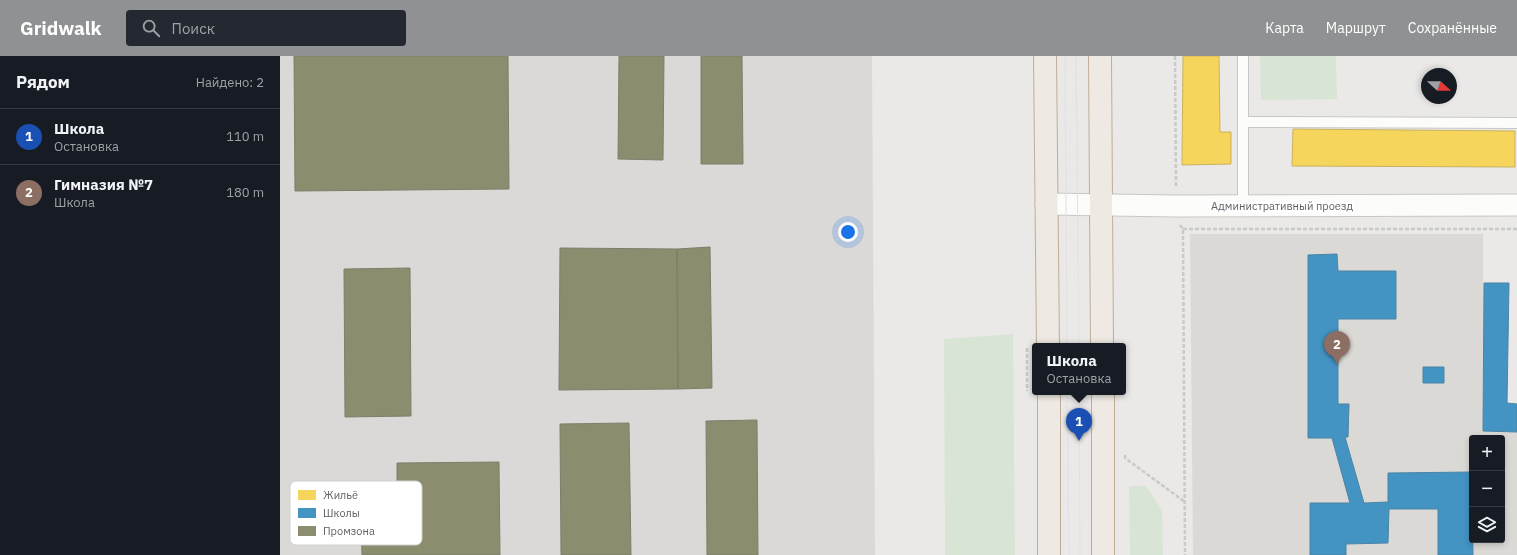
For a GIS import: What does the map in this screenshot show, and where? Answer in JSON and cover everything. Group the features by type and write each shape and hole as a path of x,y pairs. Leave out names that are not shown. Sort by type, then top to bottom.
{"highway":[{"path":"1045,56 1048,343"},
{"path":"1100,56 1102,343"},
{"path":"1048,395 1049,555"},
{"path":"1103,395 1103,555"}],"street":[{"name":"Административный проезд","path":"1046,204 1176,206 1517,205"}],"lane":[{"path":"1243,56 1243,206"},
{"path":"1243,122 1517,123"}],"path":[{"path":"1175,56 1176,219 1183,229 1185,555"},
{"path":"1183,229 1517,229"},
{"path":"1125,451 1125,458 1185,502"}],"shaded area":[{"path":"280,56 872,56 875,555 280,555"},
{"path":"1190,234 1483,234 1483,431 1517,432 1517,555 1193,555"}],"green space":[{"path":"1260,56 1336,56 1337,99 1261,100"},
{"path":"1013,334 1015,555 945,555 944,339"},
{"path":"1129,486 1146,486 1162,510 1163,555 1130,555"}],"building: Жильё":[{"path":"1183,56 1219,56 1220,132 1231,132 1231,164 1182,165"},
{"path":"1293,129 1515,131 1515,167 1292,166"}],"building: Школы":[{"path":"1337,254 1338,271 1396,271 1396,319 1338,319 1338,404 1349,404 1348,437 1345,437 1364,503 1388,502 1388,473 1469,472 1469,543 1473,543 1473,555 1438,555 1438,509 1389,509 1388,543 1346,544 1346,555 1310,555 1310,503 1350,503 1332,438 1308,438 1308,255"},
{"path":"1484,283 1509,283 1507,403 1517,404 1517,432 1483,431"},
{"path":"1423,367 1444,367 1444,383 1423,383"}],"building: Промзона":[{"path":"294,56 508,56 509,189 295,191"},
{"path":"619,56 664,56 663,160 618,159"},
{"path":"701,56 742,56 743,164 701,164"},
{"path":"710,247 712,388 678,389 677,249"},
{"path":"560,248 677,249 678,389 559,390"},
{"path":"410,268 411,416 345,417 344,269"},
{"path":"757,420 758,555 707,555 706,421"},
{"path":"629,423 631,555 561,555 560,424"},
{"path":"499,462 500,555 362,555 362,545 422,545 422,481 397,481 397,463"}],"tram line":[{"path":"1065,56 1067,343"},
{"path":"1076,56 1079,343"},
{"path":"1067,395 1069,555"},
{"path":"1079,395 1080,555"}],"place":[{"name":"Гимназия №7","path":"1337,364"},
{"name":"Школа","path":"1079,441"}]}
